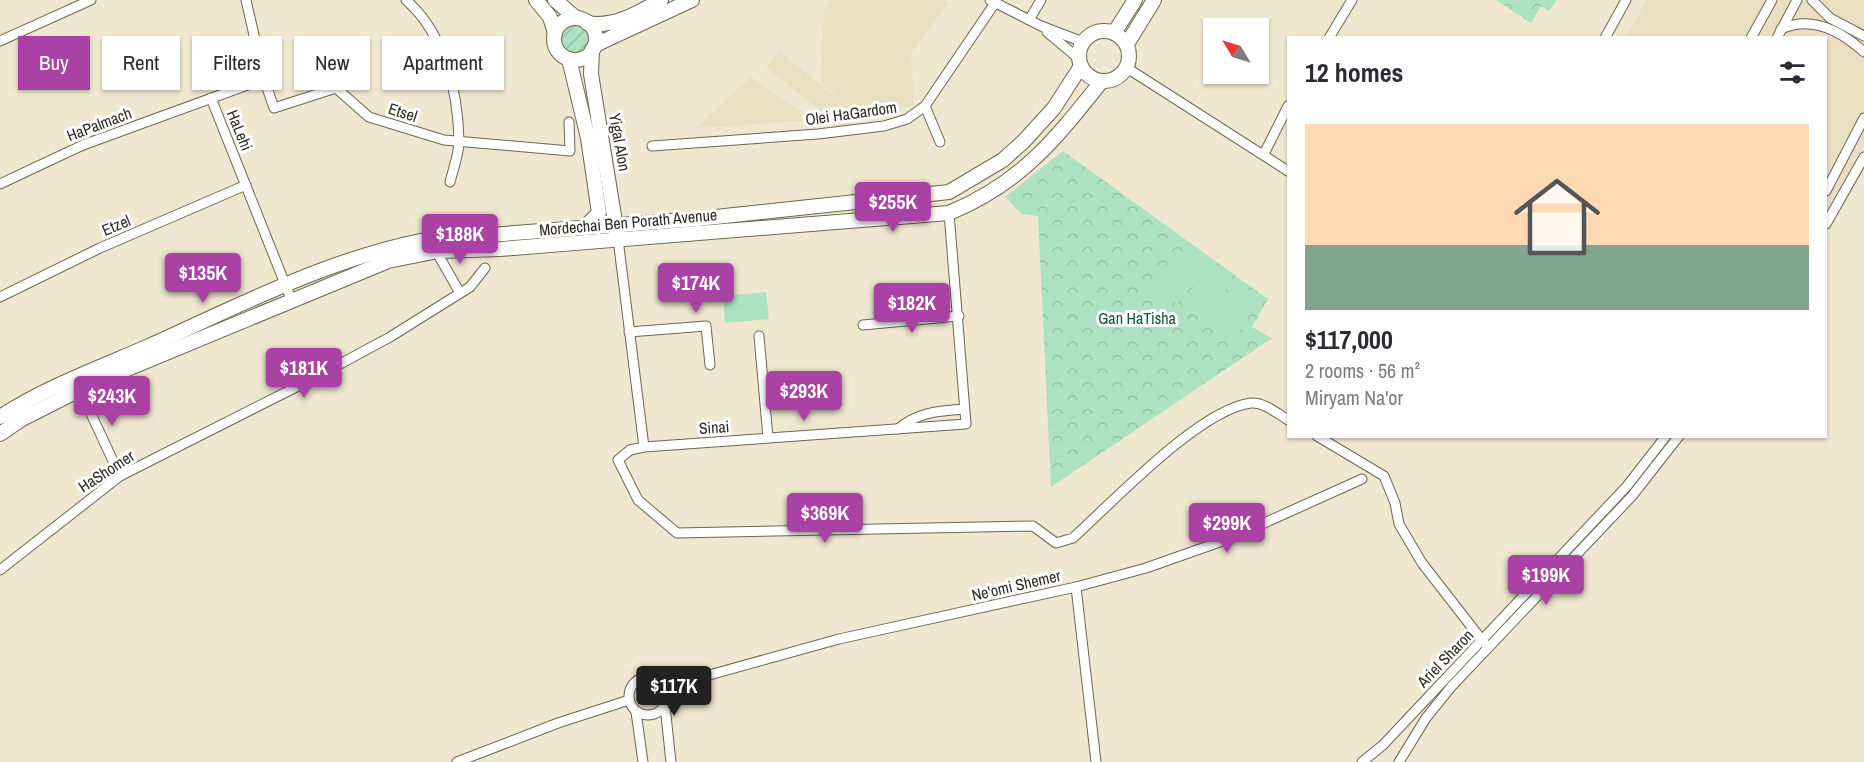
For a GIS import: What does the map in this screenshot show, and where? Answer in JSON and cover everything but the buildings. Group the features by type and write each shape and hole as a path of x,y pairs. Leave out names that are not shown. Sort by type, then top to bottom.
{"street":[{"path":"0,40 91,0"},
{"path":"246,0 254,36"},
{"path":"406,0 436,39 453,82 459,144 450,182"},
{"path":"536,0 550,17 558,52 569,59 582,58 594,48 692,0"},
{"path":"555,0 595,32 594,48"},
{"path":"555,33 564,21 582,20 601,25 621,20 661,0"},
{"path":"1029,20 1041,0"},
{"path":"1114,33 1134,0"},
{"path":"1127,44 1154,0"},
{"path":"1330,36 1352,0"},
{"path":"1606,36 1626,0"},
{"path":"1752,36 1772,0"},
{"path":"1779,33 1797,0"},
{"path":"1812,0 1830,18 1864,36"},
{"path":"992,2 1041,27 1083,42"},
{"name":"Olei HaGardom","path":"652,146 818,134 884,126 908,119 926,106 992,2"},
{"path":"1779,33 1797,23 1816,24 1854,43 1864,52"},
{"path":"1041,27 1080,62 1085,74 1101,82 1111,81 1127,68 1129,52 1127,44 1114,33 1097,32 1083,42 1080,62"},
{"name":"Yigal Alon","path":"594,48 590,66 617,233"},
{"name":"Yigal Alon","path":"569,59 588,138 599,213 584,228"},
{"name":"Mordechai Ben Porath Avenue","path":"0,434 22,419 80,390 388,261 436,251 617,233 950,192 1003,160 1024,141 1054,108 1080,62"},
{"path":"1127,68 1287,170"},
{"name":"Mordechai Ben Porath Avenue","path":"0,417 65,384 286,285 384,248 425,240 584,228 617,233 949,213 985,196 1035,160 1054,142 1101,82"},
{"name":"Etsel","path":"268,90 274,108 336,87 369,117 459,144"},
{"name":"HaLehi","path":"233,90 211,98 291,300"},
{"name":"HaPalmach","path":"0,184 83,145 211,98"},
{"path":"926,106 940,142"},
{"path":"1263,154 1287,108"},
{"path":"1827,189 1864,118"},
{"path":"459,144 570,151 569,122"},
{"path":"570,147 588,138 600,128"},
{"path":"1827,222 1864,157"},
{"name":"Etzel","path":"0,297 100,248 246,185"},
{"path":"898,429 909,420 921,415 964,409 959,316 949,213"},
{"path":"617,233 644,447 630,450 618,460 638,500 677,533 1034,526 1056,543 1073,538 1188,435 1225,411 1253,403 1267,407 1287,419"},
{"path":"436,251 460,293"},
{"name":"HaShomer","path":"0,570 120,476 390,337 470,287 485,268"},
{"path":"863,326 959,316"},
{"path":"629,333 706,326 710,365"},
{"path":"759,336 768,438"},
{"path":"80,390 120,476"},
{"name":"Sinai","path":"644,447 966,424 964,409"},
{"path":"1320,438 1384,476 1395,503 1399,524 1413,549 1485,644"},
{"name":"Ariel Sharon","path":"1399,762 1426,718 1485,644 1627,486 1664,438"},
{"name":"Ariel Sharon","path":"1362,762 1383,745 1632,496 1677,438"},
{"name":"Ne'omi Shemer","path":"666,687 839,639 1076,587 1146,568 1231,538 1362,479"},
{"path":"1076,587 1096,762"},
{"path":"643,762 636,712 629,700 630,691 639,679 654,677 666,687 668,694 665,706 671,762"},
{"path":"457,762 558,723 629,700"},
{"path":"636,712 651,716 665,706"}],"shaded area":[{"path":"832,0 944,0 948,3 911,53 914,106 854,110 821,83 824,11"},
{"path":"1647,0 1864,0 1864,170 1827,225 1827,36 1626,36"},
{"path":"779,51 863,119 840,127 766,67"},
{"path":"751,77 802,113 801,121 696,128"}],"green space":[{"path":"1496,0 1557,0 1549,11 1541,6 1531,23"},
{"path":"575,22 587,27 592,39 587,51 575,56 563,51 558,39 563,27"},
{"name":"Gan HaTisha","path":"1063,151 1268,299 1252,327 1272,338 1051,487 1038,216 1022,214 1005,197"},
{"path":"1177,249 1202,264 1177,304 1153,289"},
{"path":"1206,266 1231,281 1206,322 1181,307"},
{"path":"1235,282 1260,298 1235,339 1209,323"},
{"path":"766,292 769,319 725,323 723,296"}]}
